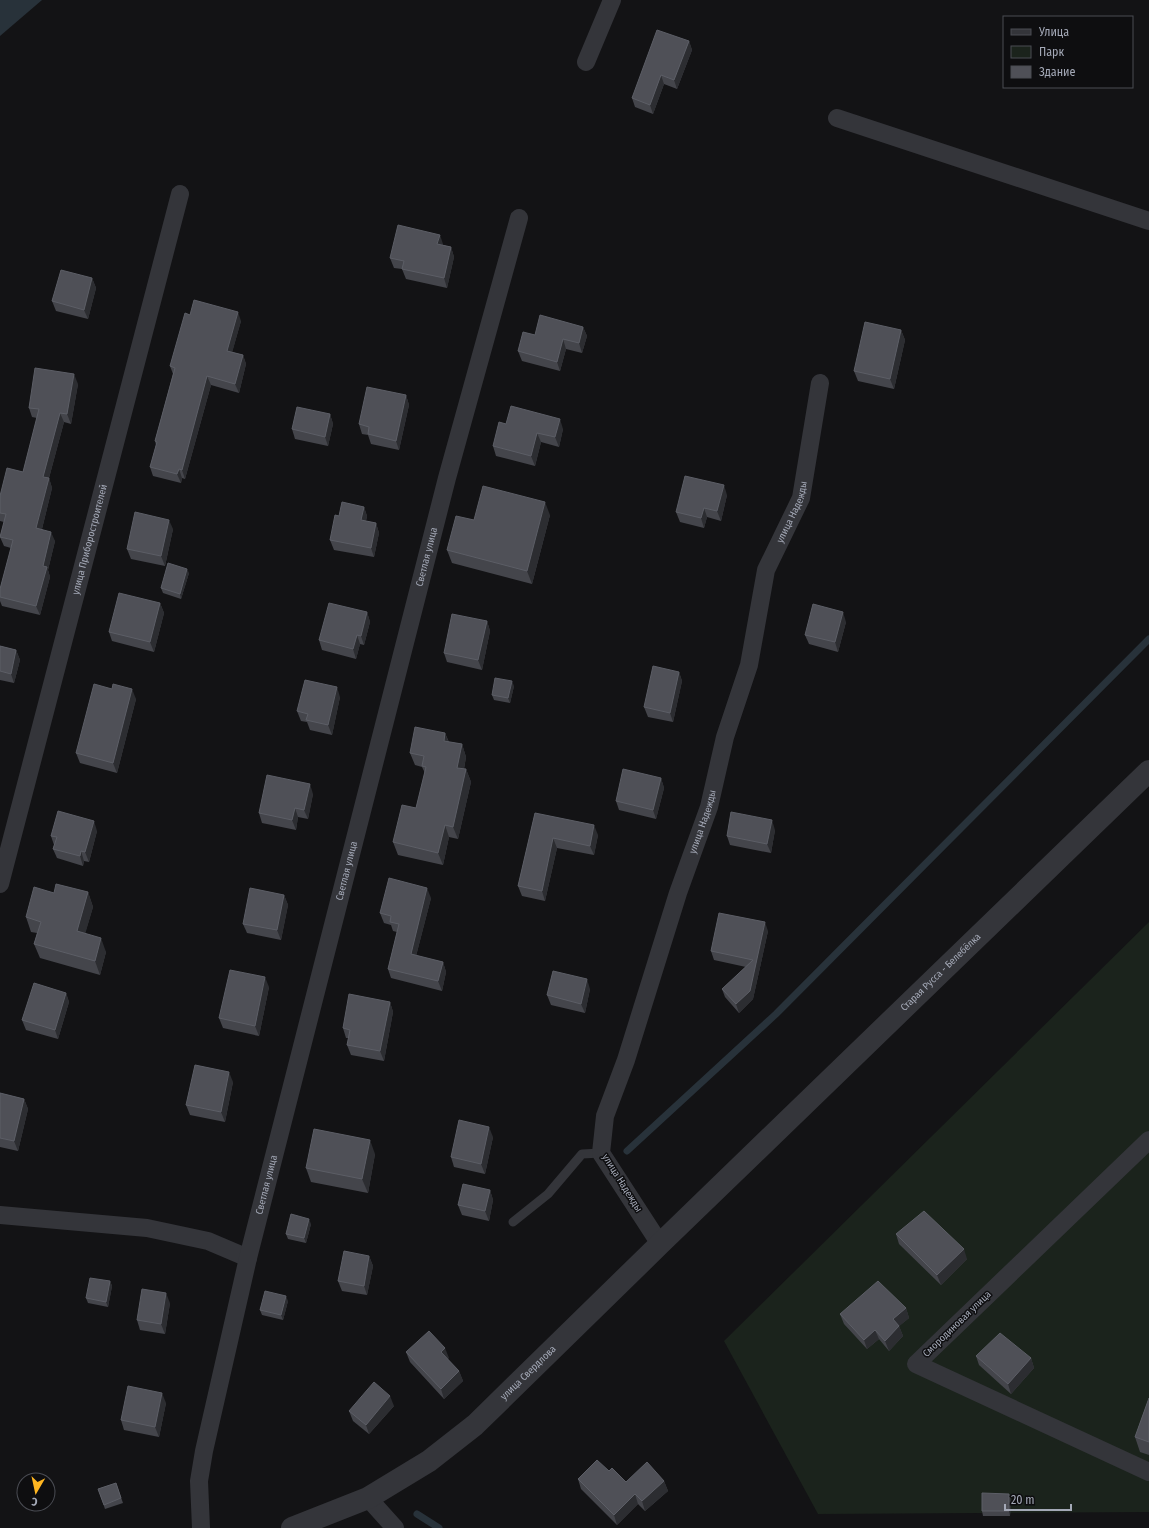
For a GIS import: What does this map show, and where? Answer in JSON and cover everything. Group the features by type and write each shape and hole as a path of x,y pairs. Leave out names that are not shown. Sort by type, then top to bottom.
{"street":[{"path":"586,62 612,0"},
{"path":"837,118 1149,221"},
{"name":"улица Приборостроителей","path":"0,884 180,194"},
{"name":"Светлая улица","path":"201,1528 199,1481 248,1258 447,478 519,218"},
{"name":"улица Надежды","path":"660,1244 601,1153 605,1116 626,1060 678,893 709,807 725,737 749,665 766,570 801,498 820,383"},
{"name":"Старая Русса - Белебёлка","path":"733,1174 1149,771"},
{"name":"Смородиновая улица","path":"1149,1140 916,1364 1149,1472"},
{"name":"улица Свердлова","path":"292,1528 368,1498 429,1461 475,1425 733,1174"},
{"path":"0,1215 148,1228 208,1241 248,1258"},
{"path":"368,1498 395,1528"}],"lane":[{"path":"513,1222 548,1194 582,1154 601,1153"}],"green space":[{"path":"1149,922 1149,1512 818,1514 724,1341"}],"shaded area":[{"path":"0,0 42,0 0,36"}],"building":[{"path":"657,30 689,41 674,80 661,75 650,105 632,98"},
{"path":"398,225 440,235 437,244 451,247 444,278 402,269 404,261 390,258"},
{"path":"61,270 92,278 84,310 52,301"},
{"path":"194,300 238,312 227,351 243,355 235,384 207,376 182,470 179,469 177,474 150,467 157,442 155,441 175,368 170,366 185,313 190,315"},
{"path":"540,315 583,327 579,343 563,339 557,362 518,351 523,332 535,335"},
{"path":"865,322 901,330 890,379 854,371"},
{"path":"35,368 74,374 67,414 60,413 43,477 49,478 36,528 51,532 43,566 47,567 36,606 0,597 0,589 13,540 0,537 6,514 0,513 0,496 7,468 23,472 39,409 29,408"},
{"path":"367,387 406,395 396,441 368,434 369,427 359,424"},
{"path":"511,406 560,419 555,437 537,433 531,456 493,446 499,422 506,424"},
{"path":"297,407 330,414 325,437 292,429"},
{"path":"685,476 724,485 717,511 704,508 701,518 676,512"},
{"path":"483,486 545,502 527,571 447,550 456,516 474,520"},
{"path":"342,502 364,507 361,520 376,523 371,548 330,540 335,515 339,516"},
{"path":"135,512 169,520 161,556 127,549"},
{"path":"168,563 187,569 180,594 161,588"},
{"path":"119,593 160,603 150,642 109,632"},
{"path":"329,603 367,612 361,636 357,635 353,649 319,640"},
{"path":"813,604 843,612 835,642 805,635"},
{"path":"452,614 487,621 478,660 444,653"},
{"path":"0,646 16,650 11,674 0,671"},
{"path":"653,666 679,672 670,713 644,707"},
{"path":"495,678 512,681 508,698 492,695"},
{"path":"305,680 337,687 328,725 306,720 308,714 297,711"},
{"path":"94,684 112,689 113,684 132,689 113,763 76,753"},
{"path":"415,727 445,733 444,741 462,744 457,768 466,769 453,827 445,825 438,853 393,842 402,805 416,808 426,767 422,766 424,756 410,753"},
{"path":"623,769 661,778 653,810 616,801"},
{"path":"267,775 310,784 304,810 295,808 292,820 259,813"},
{"path":"58,811 94,821 85,852 81,851 80,856 53,849 57,837 51,836"},
{"path":"731,812 772,820 767,844 727,836"},
{"path":"535,813 594,825 590,846 553,838 542,891 518,886"},
{"path":"389,878 427,888 411,954 443,962 438,981 388,969 399,924 390,922 391,916 380,913"},
{"path":"56,884 88,892 77,931 101,938 95,961 34,944 41,922 26,917 34,887 54,893"},
{"path":"250,888 284,895 277,930 243,924"},
{"path":"719,913 765,922 750,991 736,1004 722,989 753,960 711,951"},
{"path":"230,970 265,977 255,1026 219,1018"},
{"path":"553,971 587,979 581,1004 547,995"},
{"path":"34,983 66,993 55,1030 22,1020"},
{"path":"349,994 390,1002 380,1051 347,1045 350,1030 343,1028"},
{"path":"195,1065 229,1072 221,1112 186,1105"},
{"path":"0,1093 24,1099 14,1141 0,1138"},
{"path":"459,1120 489,1127 481,1164 451,1157"},
{"path":"314,1129 370,1140 362,1179 306,1168"},
{"path":"463,1184 490,1190 485,1211 458,1205"},
{"path":"924,1211 964,1249 937,1275 896,1234"},
{"path":"291,1214 309,1219 304,1238 286,1234"},
{"path":"344,1251 369,1256 364,1286 338,1281"},
{"path":"90,1278 110,1281 106,1302 86,1298"},
{"path":"878,1281 906,1308 893,1319 899,1326 885,1341 875,1330 864,1340 840,1314"},
{"path":"142,1289 166,1293 161,1324 137,1320"},
{"path":"265,1291 286,1296 281,1315 260,1310"},
{"path":"429,1331 445,1348 441,1352 459,1371 441,1389 406,1352"},
{"path":"1000,1333 1031,1358 1008,1384 976,1356"},
{"path":"374,1382 390,1396 366,1425 349,1411"},
{"path":"128,1386 162,1393 155,1427 121,1420"},
{"path":"1149,1398 1149,1442 1135,1437"},
{"path":"597,1460 609,1471 612,1468 626,1482 647,1462 664,1481 642,1501 635,1494 614,1515 578,1479"},
{"path":"116,1483 121,1498 104,1505 98,1489"},
{"path":"982,1493 1009,1494 1009,1511 982,1511"}],"waterway":[{"path":"627,1151 776,1014 1149,639"},
{"path":"417,1514 439,1528"}]}
